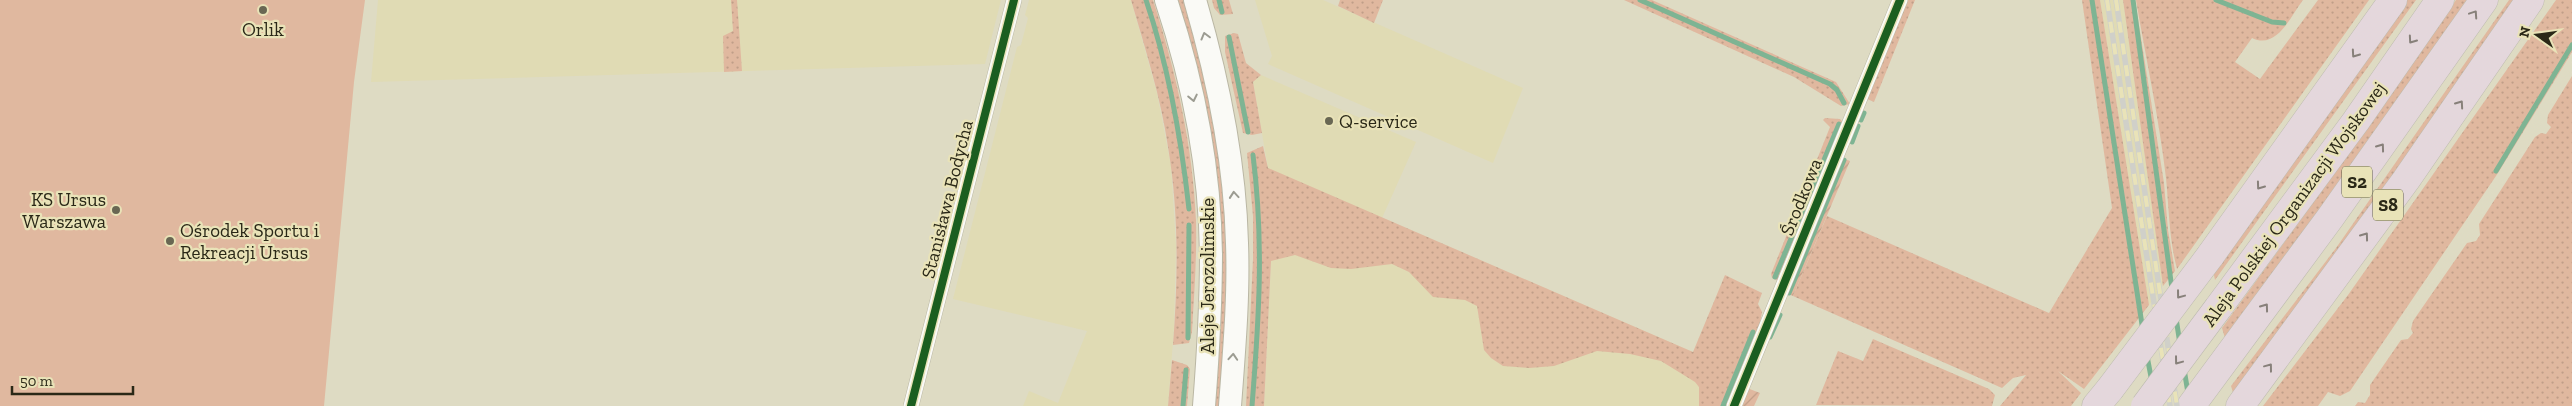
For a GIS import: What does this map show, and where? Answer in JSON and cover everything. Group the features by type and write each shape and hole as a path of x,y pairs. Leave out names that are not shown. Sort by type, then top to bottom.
{"highway":[{"path":"2103,397 2210,256 2393,0"},
{"name":"Aleja Polskiej Organizacji Wojskowej","path":"2145,406 2350,128 2440,0"},
{"name":"Aleja Polskiej Organizacji Wojskowej","path":"2191,406 2226,361 2423,89 2484,0"},
{"name":"S8","path":"2240,406 2406,180 2530,0"}],"main road":[{"name":"Aleje Jerozolimskie","path":"1166,0 1195,108 1207,191 1211,269 1204,406"},
{"name":"Aleje Jerozolimskie","path":"1194,0 1221,102 1236,209 1237,293 1230,406"}],"street":[{"name":"Stanisława Bodycha","path":"912,406 1014,0"},
{"name":"Środkowa","path":"1734,406 1900,0"}],"shaded area":[{"name":"Ośrodek Sportu i Rekreacji Ursus","path":"0,0 365,0 354,82 324,406 0,406"},
{"path":"378,0 1001,0 985,64 371,82"},
{"path":"731,0 737,0 742,71 724,72 723,36 733,31"},
{"path":"1029,0 1131,0 1157,93 1171,166 1176,246 1174,328 1168,406 1023,406 1029,391 1058,403 1087,331 953,299 1017,47 1021,45 1028,18 1025,15"},
{"path":"1131,0 1153,0 1176,82 1187,137 1196,221 1192,332 1189,343 1173,345 1176,296 1176,221 1172,172 1157,92"},
{"path":"1176,0 1185,0 1206,76 1224,192 1228,289 1221,406 1213,406 1218,320"},
{"path":"1212,0 1229,0 1233,14 1220,15 1214,8"},
{"path":"1255,0 1323,0 1523,88 1493,163 1268,64 1272,56"},
{"path":"1340,0 1383,0 1374,23 1338,6"},
{"path":"1624,0 1652,0 1836,82 1850,104 1841,106 1794,77"},
{"path":"1904,0 1915,0 1874,102 1865,98"},
{"path":"2082,0 2100,0 2149,305 2084,389 2058,371 2081,393 2071,406 2000,406 2026,375 2013,378 2002,388 1793,296 1827,216 2049,313 2112,208"},
{"path":"2100,0 2123,0 2163,286 2149,305"},
{"path":"2123,0 2135,0 2164,183 2168,230 2175,271 2163,286"},
{"path":"2136,0 2303,0 2288,23 2276,36 2269,40 2261,41 2252,38 2235,62 2260,79 2318,0 2369,0 2177,269 2171,235 2160,133"},
{"path":"2405,0 2416,0 2215,280 2213,270"},
{"path":"2456,0 2468,0 2331,195 2225,338 2222,328 2371,123"},
{"path":"2509,0 2519,0 2234,396 2231,386 2336,248"},
{"path":"2556,0 2572,0 2572,52 2498,173 2350,391 2340,396 2328,392 2318,406 2263,406 2348,295"},
{"path":"1234,33 1238,34 1246,63 1261,75 1253,82 1262,133 1252,135 1243,133 1225,52 1225,36"},
{"path":"1261,75 1416,142 1382,218 1732,369 1716,406 1264,406 1271,261 1268,168 1253,82"},
{"path":"2572,76 2572,406 2355,406 2358,402 2365,403 2370,395 2370,385 2401,340 2408,339 2413,333 2411,329 2413,321 2467,243 2476,241 2480,235 2479,224 2535,137 2541,133 2546,134 2551,127 2547,123 2548,115"},
{"path":"1825,118 1840,119 1843,122 1779,281 1772,278 1771,274 1830,127 1823,120"},
{"path":"1263,146 1268,168 1693,352 1725,275 1762,293 1758,304 1762,312 1759,329 1727,406 1699,406 1699,387 1695,382 1661,361 1630,354 1597,351 1554,366 1529,368 1503,366 1491,358 1484,350 1477,306 1465,300 1433,297 1409,272 1392,264 1351,269 1331,268 1295,255 1271,261 1264,406 1246,406 1253,259 1253,216 1247,153"},
{"path":"1840,157 1850,161 1793,296 1785,292"},
{"path":"1873,339 1989,389 1995,395 1992,406 1816,405 1838,351 1863,361"},
{"path":"1172,360 1187,365 1190,369 1187,406 1168,406"},
{"path":"1747,388 1760,393 1754,406 1740,406"}],"waterway":[{"path":"1146,0 1168,77 1189,209"},
{"path":"1219,0 1222,12"},
{"path":"1640,0 1830,84 1837,90 1844,103"},
{"path":"2092,0 2143,331"},
{"path":"2133,0 2172,289"},
{"path":"2216,0 2272,22 2284,23"},
{"path":"1229,37 1248,132"},
{"path":"2496,171 2572,45"},
{"path":"1861,120 1864,113"},
{"path":"1775,277 1839,124"},
{"path":"1852,142 1858,126"},
{"path":"1252,406 1259,280 1258,219 1253,155"},
{"path":"1789,293 1844,160"},
{"path":"1188,338 1189,225"},
{"path":"1770,337 1780,315"},
{"path":"2176,318 2180,344"},
{"path":"1723,406 1753,332"},
{"path":"2147,356 2152,382"},
{"path":"2184,369 2188,393"},
{"path":"1183,406 1186,370"}],"railway":[{"path":"2107,0 2170,406"},
{"path":"2116,0 2177,406"}],"cycle path":[{"path":"911,406 1014,0"},
{"path":"1734,406 1900,0"}],"place":[{"name":"Orlik","path":"263,10"},
{"name":"Q-service","path":"1329,121"},
{"name":"KS Ursus Warszawa","path":"116,210"},
{"name":"Ośrodek Sportu i Rekreacji Ursus","path":"170,241"}]}
